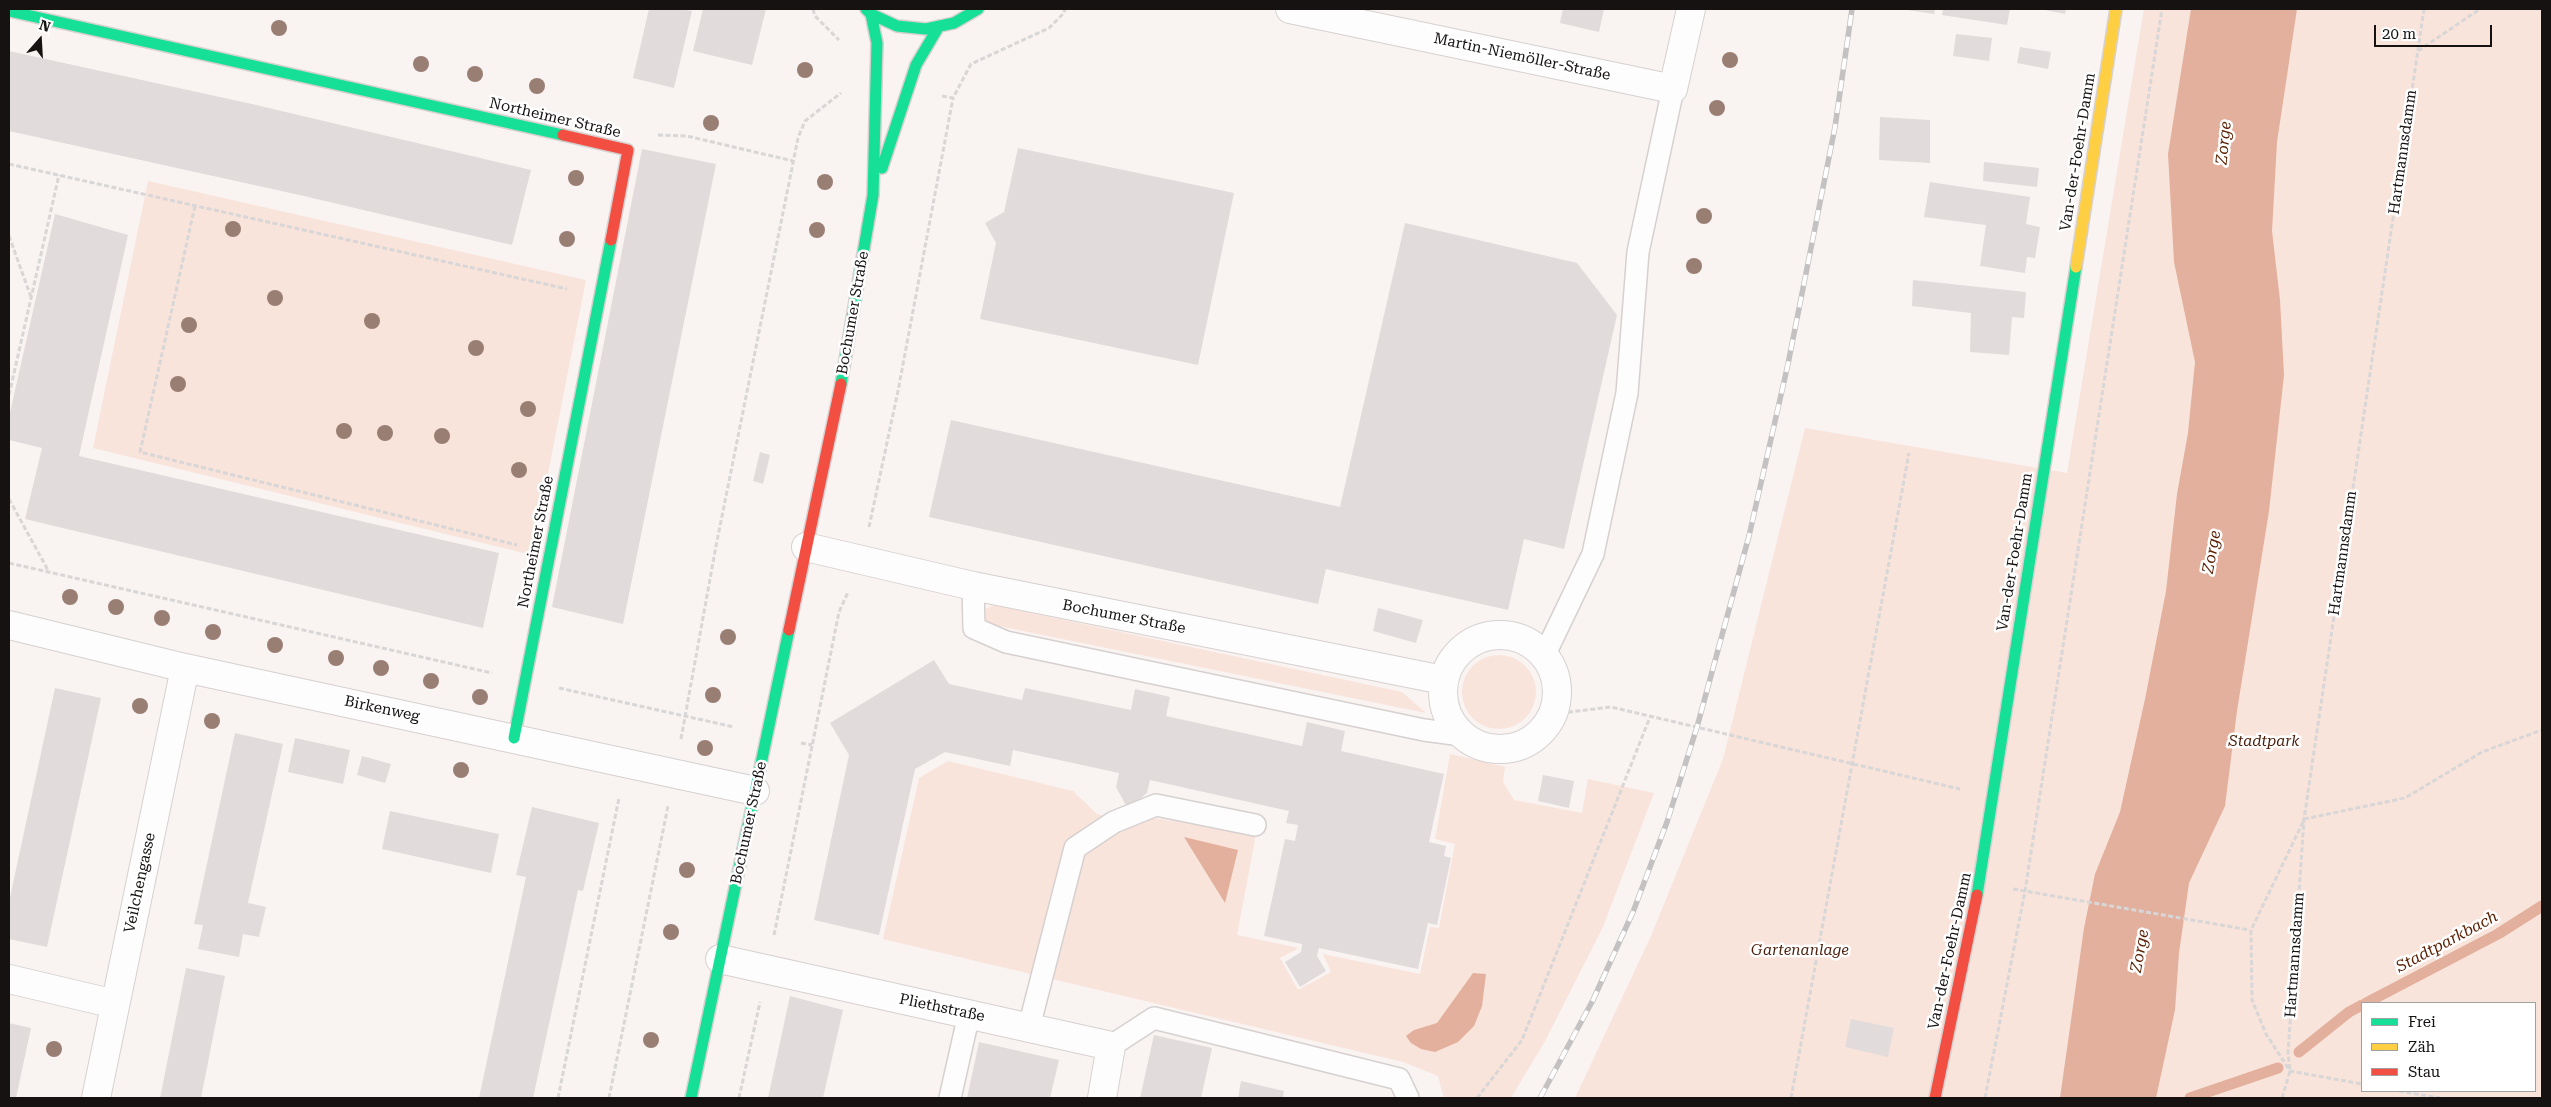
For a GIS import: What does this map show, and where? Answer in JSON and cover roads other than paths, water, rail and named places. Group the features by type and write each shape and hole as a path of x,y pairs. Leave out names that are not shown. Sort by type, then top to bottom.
{"street":[{"path":"868,11 897,26 926,30 954,23 978,9"},
{"name":"Martin-Niemöller-Straße","path":"1290,9 1673,89"},
{"path":"1673,89 1691,9"},
{"name":"Van-der-Foehr-Damm","path":"1935,1098 1980,882 2116,9"},
{"name":"Northeimer Straße","path":"9,11 628,150 514,738"},
{"name":"Bochumer Straße","path":"691,1098 842,379 873,195 877,42 868,11"},
{"name":"Bochumer Straße","path":"873,195 916,65 939,26"},
{"name":"Bochumer Straße","path":"806,547 973,586 1443,680"},
{"name":"Birkenweg","path":"9,625 184,668 755,791"},
{"path":"1506,635 1530,642 1544,656 1554,674 1558,694 1553,714 1544,729 1529,742 1505,750 1485,748 1462,735 1449,719 1444,706 1443,680 1451,662 1464,647 1486,636 1506,635"},
{"name":"Veilchengasse","path":"96,1098 184,668"},
{"name":"Pliethstraße","path":"720,959 1111,1046"},
{"path":"9,979 115,1004"},
{"path":"1102,1098 1111,1046"}],"lane":[{"path":"1544,656 1593,554 1628,393 1638,252 1673,89"},
{"path":"973,586 974,628 1006,642 1424,730 1462,735"},
{"path":"1029,1027 1075,848 1114,822 1156,806 1255,825"},
{"path":"950,1098 969,1014"},
{"path":"1111,1046 1154,1018 1399,1079 1408,1098"}],"water":[{"name":"Zorge","path":"2191,9 2297,9 2277,142 2272,231 2280,300 2284,375 2269,511 2237,711 2225,806 2189,883 2179,953 2175,1010 2156,1098 2060,1098 2084,928 2095,874 2120,812 2145,699 2166,591 2177,494 2188,433 2195,362 2174,262 2168,154"},
{"path":"1184,837 1238,850 1225,903"},
{"path":"1473,973 1486,974 1482,1006 1474,1026 1458,1042 1435,1052 1421,1049 1411,1043 1406,1036 1414,1030 1437,1023"}],"waterway":[{"name":"Stadtparkbach","path":"2368,1002 2498,934 2542,906"},
{"name":"Stadtparkbach","path":"2299,1052 2349,1012 2361,1006"},
{"name":"Stadtparkbach","path":"2190,1098 2278,1068"}],"railway":[{"path":"1540,1098 1593,1000 1633,912 1667,822 1697,727 1749,536 1788,364 1835,127 1852,9"}],"park label":[{"name":"Stadtpark","path":"2264,742"},
{"name":"Gartenanlage","path":"1800,951"}]}
